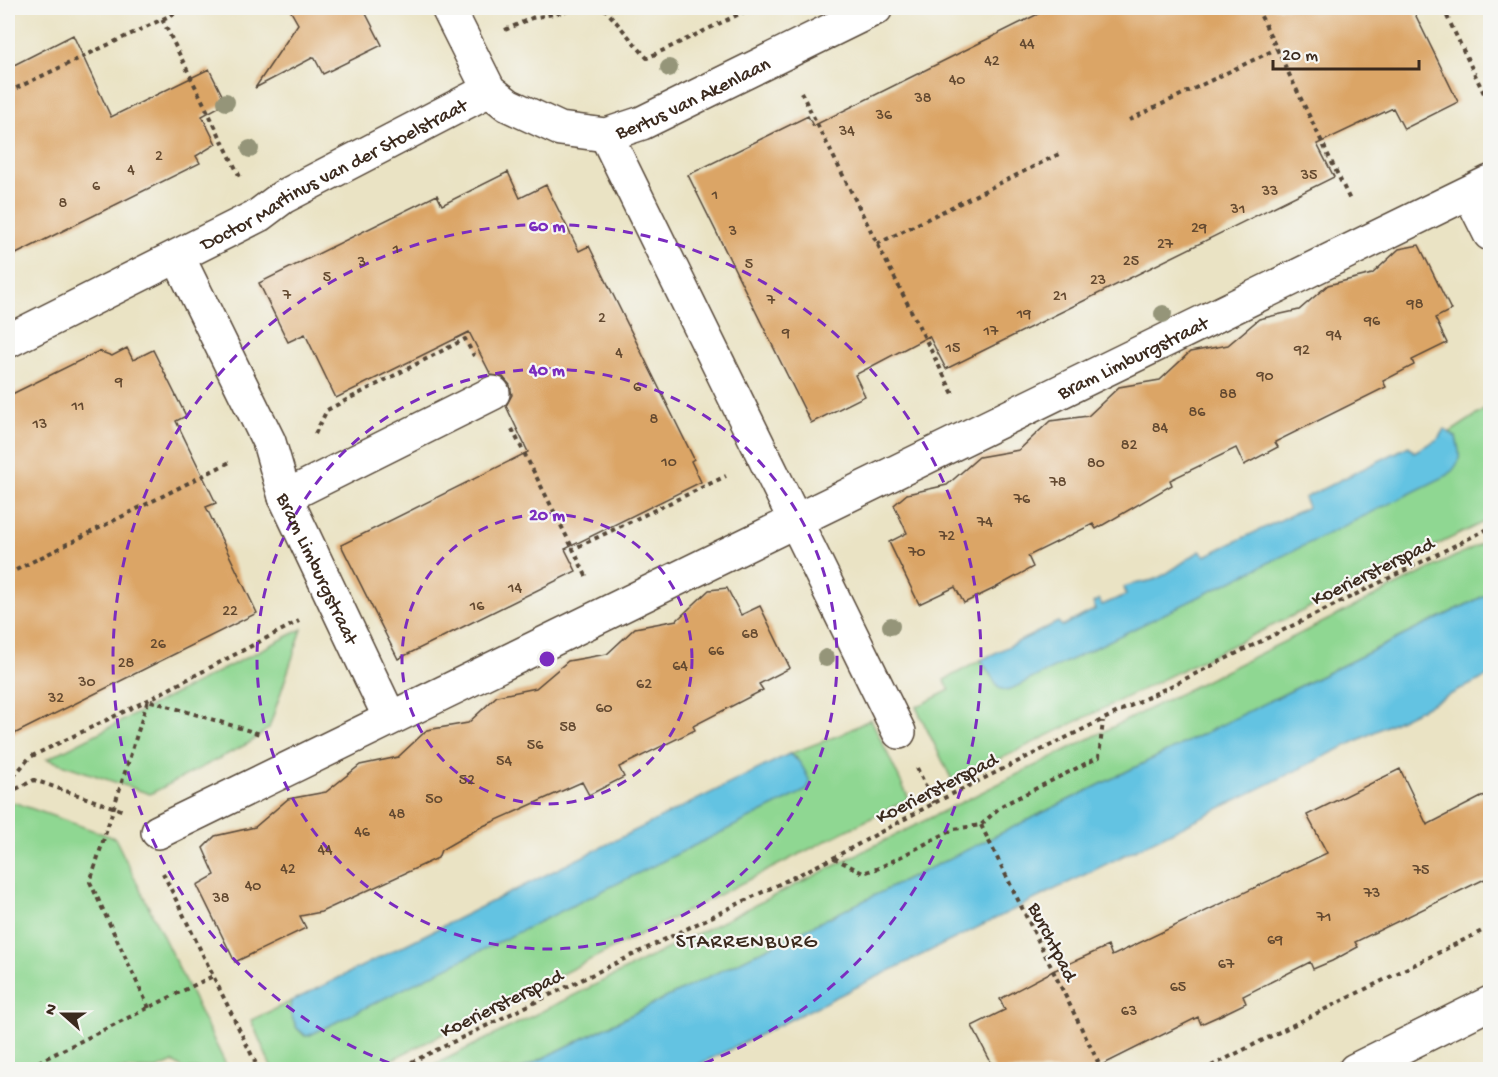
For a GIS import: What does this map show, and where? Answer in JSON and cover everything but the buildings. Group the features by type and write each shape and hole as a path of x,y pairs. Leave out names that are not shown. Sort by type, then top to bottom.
{"street":[{"name":"Bertus van Akenlaan","path":"448,8 489,90 508,105 560,129 606,135 642,123 782,54 832,17 876,8"},
{"name":"Doctor Martinus van der Stoelstraat","path":"8,341 259,215 282,197 489,90"},
{"path":"606,135 899,732"},
{"name":"Bram Limburgstraat","path":"158,832 1480,188 1491,234"},
{"name":"Doctor Martinus van der Stoelstraat","path":"178,256 268,442 285,497"},
{"name":"Bram Limburgstraat","path":"390,718 285,497 494,393"},
{"path":"1355,1070 1491,1003"}],"path":[{"path":"8,92 186,8"},
{"path":"527,8 532,18 584,8"},
{"path":"604,8 647,58 752,8"},
{"path":"1257,8 1370,241"},
{"path":"1443,8 1491,106"},
{"path":"162,19 259,215"},
{"path":"1129,120 1276,49"},
{"path":"782,54 973,435"},
{"path":"877,244 1061,153"},
{"path":"494,393 605,614"},
{"path":"8,574 268,442"},
{"path":"573,549 765,457"},
{"name":"Koeriersterspad","path":"395,1070 833,858 934,802 1103,721 1491,528"},
{"path":"8,783 30,758 285,628"},
{"path":"833,858 862,873 879,868 954,829 981,825 1001,806 1098,758 1103,721"},
{"path":"8,793 34,780 114,805 128,813"},
{"name":"Burchtpad","path":"981,825 1102,1070"},
{"path":"162,869 259,1070"},
{"path":"1203,1070 1491,927"},
{"path":"22,1070 213,976"}],"green space":[{"path":"1490,406 1490,519 953,782 916,707 950,690 944,680 981,660 999,688 1456,437 1449,433"},
{"path":"1490,539 1490,593 521,1069 424,1070"},
{"path":"302,629 269,728 249,743 150,794 47,759"},
{"path":"871,719 909,799 373,1069 272,1069 251,1020 292,1001 289,1010 297,1028 305,1036 797,758 789,754 842,734"},
{"path":"13,802 115,838 228,1069 184,1069 173,1062 157,1069 8,1069 8,805"}],"water":[{"path":"1444,429 1456,437 1459,454 1456,466 1448,475 1007,691 999,688 981,660 1058,622 1062,626 1096,609 1093,603 1099,599 1102,605 1126,595 1124,587 1156,579 1200,551 1205,556 1308,507 1304,498 1409,446 1414,452 1438,439"},
{"path":"1490,593 1490,675 690,1069 521,1069"},
{"path":"789,754 800,763 810,782 807,790 310,1035 306,1036 297,1028 289,1010 292,1001"}],"district":[{"name":"STARRENBURG","path":"747,940"}]}
